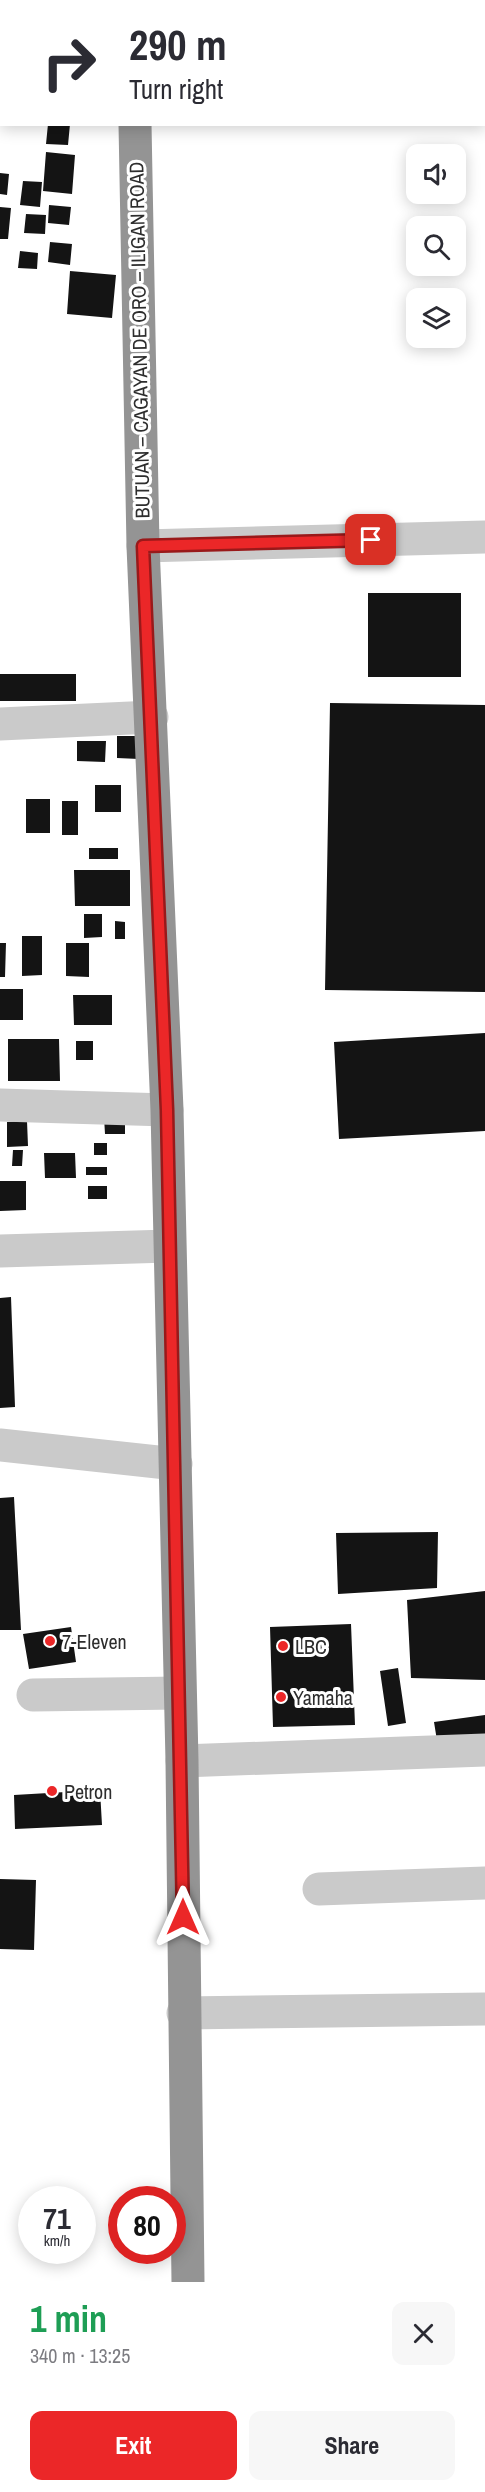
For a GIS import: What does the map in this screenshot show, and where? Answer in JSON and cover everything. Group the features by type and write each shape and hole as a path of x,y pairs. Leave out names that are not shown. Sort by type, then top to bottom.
{"highway":[{"name":"BUTUAN – CAGAYAN DE ORO – ILIGAN ROAD","path":"135,126 143,546 167,1110 176,1464 188,2282"}],"street":[{"path":"143,546 485,537"},
{"path":"0,724 152,717"},
{"path":"0,1104 167,1110"},
{"path":"0,1251 169,1246"},
{"path":"0,1444 176,1464"},
{"path":"33,1695 179,1693"},
{"path":"182,1761 485,1750"},
{"path":"319,1889 485,1883"},
{"path":"183,2013 485,2009"}],"building":[{"path":"48,126 70,126 68,145 46,144"},
{"path":"46,152 75,155 72,194 43,191"},
{"path":"0,173 9,174 7,195 0,194"},
{"path":"23,181 42,182 40,207 20,205"},
{"path":"49,205 71,207 69,225 48,223"},
{"path":"0,207 11,208 8,239 0,239"},
{"path":"26,214 46,215 45,234 24,233"},
{"path":"50,242 72,244 70,265 48,262"},
{"path":"20,251 38,253 37,269 18,268"},
{"path":"70,271 116,275 112,318 67,314"},
{"path":"368,593 461,593 461,677 368,677"},
{"path":"0,674 76,674 76,701 0,701"},
{"path":"330,703 485,705 485,992 325,990"},
{"path":"117,736 139,736 139,759 117,758"},
{"path":"77,741 106,741 105,762 77,761"},
{"path":"95,785 121,785 121,812 95,812"},
{"path":"26,799 50,799 50,833 26,833"},
{"path":"62,801 78,801 78,835 62,835"},
{"path":"89,848 118,848 118,859 89,859"},
{"path":"74,870 130,870 130,906 75,906"},
{"path":"84,914 102,914 102,937 84,938"},
{"path":"115,921 125,922 125,939 115,939"},
{"path":"22,936 42,936 42,975 22,976"},
{"path":"0,943 6,943 5,977 0,977"},
{"path":"66,943 89,943 89,977 66,976"},
{"path":"0,989 23,989 23,1020 0,1020"},
{"path":"73,995 112,995 112,1025 74,1025"},
{"path":"485,1033 485,1131 339,1139 334,1042"},
{"path":"8,1039 59,1039 60,1081 8,1081"},
{"path":"76,1041 93,1041 93,1060 76,1060"},
{"path":"104,1117 125,1117 125,1134 105,1134"},
{"path":"27,1121 28,1146 7,1147 7,1122"},
{"path":"94,1143 107,1143 107,1155 94,1155"},
{"path":"13,1150 23,1150 22,1166 12,1166"},
{"path":"44,1153 75,1153 76,1178 45,1178"},
{"path":"86,1167 107,1167 107,1175 86,1175"},
{"path":"0,1181 26,1181 26,1210 0,1211"},
{"path":"88,1186 107,1186 107,1199 88,1199"},
{"path":"11,1297 15,1407 0,1408 0,1298"},
{"path":"14,1497 21,1630 0,1630 0,1498"},
{"path":"438,1532 437,1588 338,1594 336,1533"},
{"path":"485,1591 485,1680 411,1678 407,1600"},
{"path":"351,1624 355,1725 273,1727 270,1627"},
{"path":"71,1627 76,1662 29,1669 23,1634"},
{"path":"398,1668 406,1723 388,1726 380,1671"},
{"path":"485,1715 485,1746 439,1753 434,1722"},
{"path":"100,1790 102,1825 15,1829 14,1795"},
{"path":"0,1879 36,1880 34,1950 0,1949"}],"place":[{"name":"7-Eleven","path":"50,1641"},
{"name":"LBC","path":"283,1646"},
{"name":"Yamaha","path":"281,1697"},
{"name":"Petron","path":"52,1791"}],"route":[{"path":"183,1917 182,1761 167,1110 143,546 371,540"}]}
